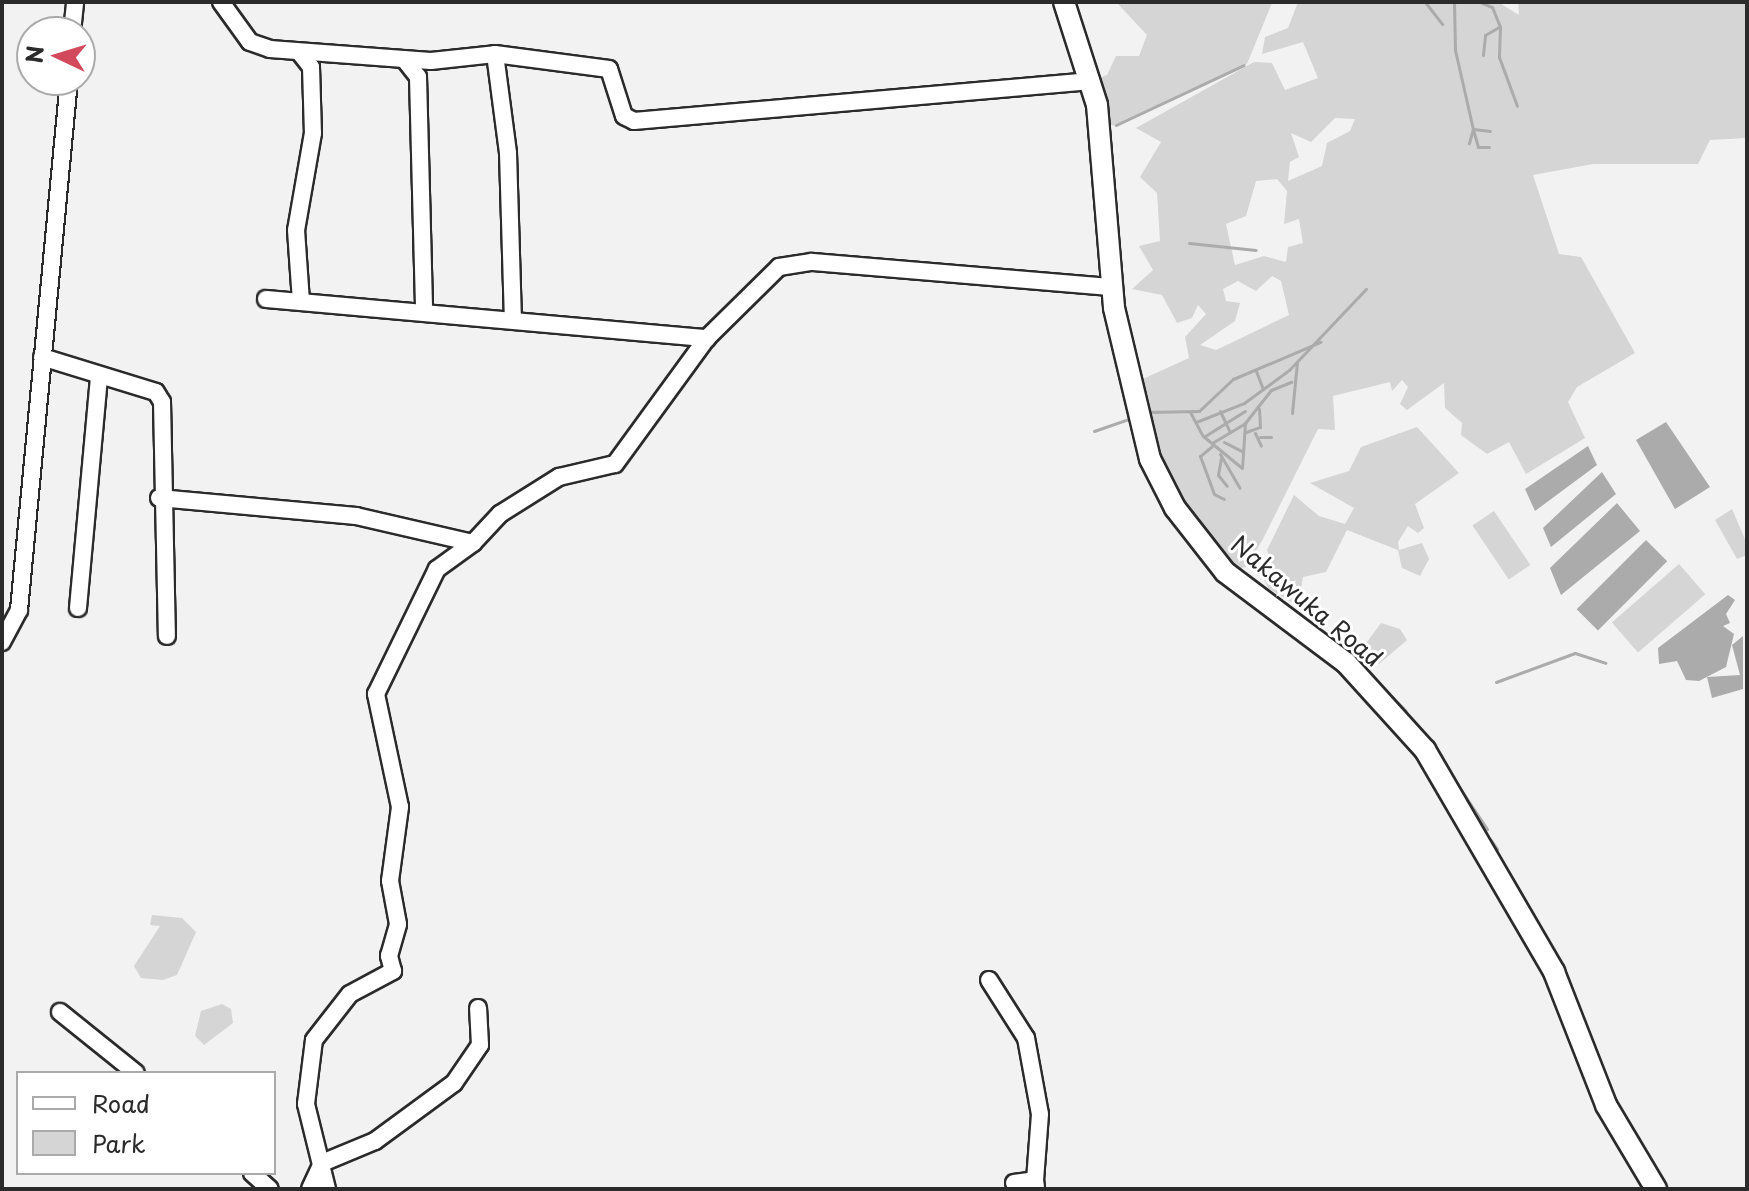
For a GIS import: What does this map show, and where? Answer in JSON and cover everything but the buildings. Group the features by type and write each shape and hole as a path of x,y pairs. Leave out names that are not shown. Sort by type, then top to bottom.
{"main road":[{"name":"Nakawuka Road","path":"1064,2 1091,81 1111,287 1140,430 1175,508 1225,572 1346,663 1425,750 1554,972 1606,1105 1656,1189"}],"street":[{"path":"221,2 250,42 300,53 317,61 431,61 495,54 609,69 624,116 634,121 1091,81"},
{"path":"233,2 236,22"},
{"path":"495,54 508,153 513,317"},
{"path":"404,59 418,77 424,310"},
{"path":"301,301 294,267 313,133 317,61"},
{"path":"418,77 431,61"},
{"path":"2,642 19,610 67,96"},
{"path":"327,1189 306,1104 314,1040 350,994 393,971 389,956 398,924 390,881 400,807 376,694 437,569 473,543 500,514 559,477 615,464 707,338 793,262 1111,287"},
{"path":"266,299 513,317 707,338"},
{"path":"42,357 99,378 156,392 162,402 159,498 167,636"},
{"path":"78,608 99,378"},
{"path":"159,498 356,516 473,543"},
{"path":"989,980 1026,1038 1040,1114 1036,1184 1014,1183"},
{"path":"310,1189 322,1163 434,1104 480,1045 478,1008"},
{"path":"60,1012 134,1071"},
{"path":"254,1175 270,1189"}],"green space":[{"path":"1116,2 1272,3 1247,64 1116,126 1102,123 1095,79 1107,75 1116,56 1139,56 1147,35"},
{"path":"1298,2 1498,2 1519,15 1518,2 1739,2 1747,5 1747,138 1710,140 1698,164 1593,164 1533,175 1559,254 1581,257 1635,353 1577,387 1568,402 1585,438 1526,474 1509,442 1487,454 1461,435 1462,423 1445,408 1444,383 1407,410 1400,404 1408,387 1402,380 1392,391 1390,382 1333,396 1335,430 1318,429 1263,539 1246,567 1236,569 1191,517 1149,436 1134,383 1189,358 1185,337 1206,314 1198,305 1192,318 1177,323 1162,295 1132,289 1153,270 1139,246 1160,241 1157,193 1140,177 1161,142 1136,128 1254,62 1272,63 1285,90 1318,78 1303,42 1262,54 1265,37 1288,28","holes":["1335,118 1355,119 1350,131 1327,143 1322,166 1288,181 1290,162 1299,157 1291,133 1311,142","1277,179 1287,191 1284,224 1299,219 1303,243 1288,247 1286,262 1264,256 1235,265 1226,224 1246,216 1256,181","1272,276 1281,281 1289,315 1216,350 1200,345 1235,321 1240,303 1226,301 1223,289 1238,281 1256,291"]},
{"path":"1417,427 1459,473 1415,504 1424,528 1418,533 1408,526 1398,542 1399,550 1422,543 1429,559 1420,576 1402,568 1398,550 1347,530 1326,572 1303,577 1298,606 1268,588 1259,568 1272,564 1267,550 1294,495 1319,516 1345,524 1354,508 1310,483 1349,471 1361,447"},
{"path":"1732,509 1747,544 1747,555 1737,559 1715,520"},
{"path":"1494,511 1530,565 1509,579 1472,526"},
{"path":"1679,564 1705,594 1638,653 1612,622"},
{"path":"1381,623 1400,629 1407,640 1379,664 1370,662 1367,642"},
{"path":"152,915 182,918 196,932 177,975 163,980 141,978 134,966 160,926 150,925"},
{"path":"222,1004 231,1009 233,1023 204,1045 195,1036 201,1011"}],"shaded area":[{"path":"1666,422 1710,487 1675,509 1636,440"},
{"path":"1588,446 1597,465 1535,511 1525,489"},
{"path":"1602,472 1616,494 1551,547 1543,528"},
{"path":"1617,503 1640,531 1561,595 1550,568"},
{"path":"1646,540 1667,561 1598,631 1577,609"},
{"path":"1728,595 1735,600 1726,614 1730,623 1723,626 1734,634 1726,667 1699,681 1686,680 1677,661 1659,664 1658,648"},
{"path":"1743,636 1743,689 1712,698 1707,677 1740,675 1732,645"}],"waterway":[{"path":"1425,2 1442,24"},
{"path":"1454,2 1455,50 1473,129 1469,143"},
{"path":"1480,2 1492,7 1500,27 1499,57 1517,106"},
{"path":"1483,55 1485,35 1499,27"},
{"path":"1116,125 1244,65"},
{"path":"1489,147 1478,147 1473,129 1490,131"},
{"path":"1189,243 1256,250"},
{"path":"1196,422 1244,403 1289,370 1366,289"},
{"path":"1146,412 1199,411 1233,379 1320,342"},
{"path":"1292,413 1297,362"},
{"path":"1256,371 1263,389"},
{"path":"1190,412 1203,436 1242,468 1245,423 1271,390 1291,382"},
{"path":"1246,432 1260,427 1259,409"},
{"path":"1220,411 1230,432"},
{"path":"1205,436 1245,411"},
{"path":"1094,431 1129,419"},
{"path":"1212,443 1245,423"},
{"path":"1255,433 1261,446"},
{"path":"1260,437 1271,437"},
{"path":"1224,442 1242,451"},
{"path":"1212,446 1200,456 1214,494 1224,499"},
{"path":"1220,454 1240,488"},
{"path":"1221,458 1218,475 1227,486"},
{"path":"1285,605 1333,641"},
{"path":"1496,682 1575,653 1605,663"},
{"path":"1376,681 1406,711"},
{"path":"1451,775 1487,829"},
{"path":"1491,840 1497,849"}]}
